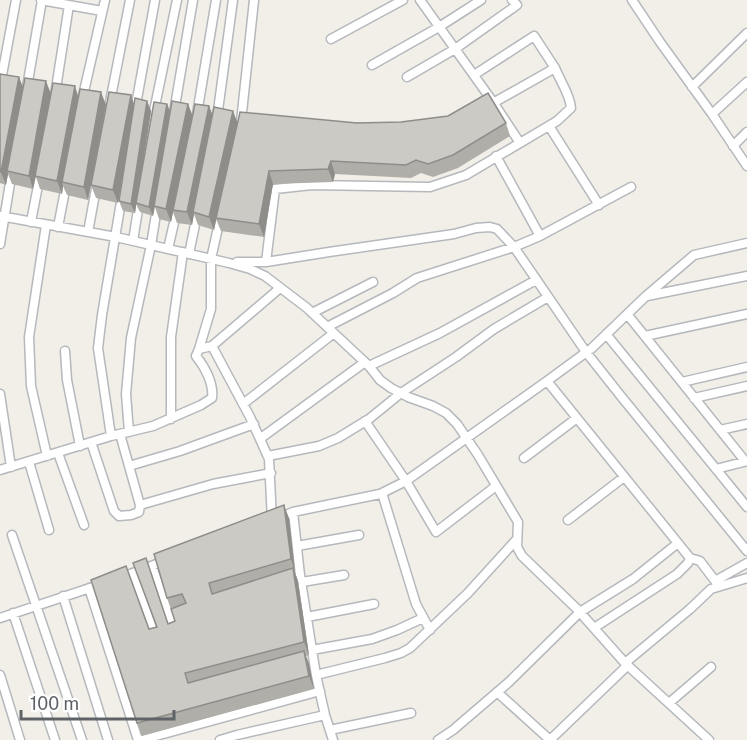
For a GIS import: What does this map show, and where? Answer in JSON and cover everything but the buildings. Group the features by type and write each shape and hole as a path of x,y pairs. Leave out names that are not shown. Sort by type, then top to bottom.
{"street":[{"path":"9,85 16,0"},
{"path":"9,85 41,0 102,11"},
{"path":"93,98 105,0"},
{"path":"93,98 130,0"},
{"path":"81,107 93,98 155,0"},
{"path":"153,119 177,0"},
{"path":"172,122 193,0"},
{"path":"195,126 216,0"},
{"path":"233,0 229,119 238,133"},
{"path":"214,129 229,119 255,0"},
{"path":"331,39 403,0"},
{"path":"420,0 520,142"},
{"path":"372,65 481,0"},
{"path":"407,77 455,49 517,5 512,0"},
{"path":"632,0 747,166"},
{"path":"69,5 93,98 108,111"},
{"path":"692,87 747,33"},
{"path":"266,262 275,189 312,185 430,187 466,175 557,122 571,108 570,99 555,68 534,36 474,75"},
{"path":"474,115 555,68"},
{"path":"712,114 747,82"},
{"path":"9,85 36,89"},
{"path":"9,85 25,99"},
{"path":"46,90 252,123"},
{"path":"93,98 134,116"},
{"path":"549,126 599,204"},
{"path":"733,146 747,132"},
{"path":"496,156 540,236"},
{"path":"0,244 2,217 13,164"},
{"path":"31,222 42,165"},
{"path":"58,227 69,172"},
{"path":"88,232 97,177"},
{"path":"91,442 114,511 119,516 139,512 140,505 129,466 115,435 98,348 124,182"},
{"path":"133,241 142,186"},
{"path":"243,404 331,330 417,278 514,247 540,236 631,187"},
{"path":"129,432 126,394 131,338 161,189"},
{"path":"168,249 180,193"},
{"path":"171,419 171,337 186,253 201,197"},
{"path":"0,470 115,435 153,426 212,398 213,390 196,356 211,309 211,259 224,201"},
{"path":"2,217 116,237 229,262 265,276 331,330 367,364 380,380 400,393 446,413 457,424 518,522 517,547 522,556 580,612 626,664 709,740"},
{"path":"45,225 29,337 30,386 48,456"},
{"path":"229,262 266,262 446,236 476,228 490,226 497,229 514,247 586,352 626,404 747,551"},
{"path":"263,524 293,512 382,493 406,481 586,352 694,255 747,243"},
{"path":"646,296 747,276"},
{"path":"261,438 367,364 440,333 536,280"},
{"path":"312,313 373,282"},
{"path":"199,349 212,346 280,288"},
{"path":"268,456 319,446 338,438 494,329 548,297"},
{"path":"627,314 746,461 716,469"},
{"path":"645,336 747,314"},
{"path":"606,334 747,507"},
{"path":"212,346 254,424 268,456 271,473 272,521"},
{"path":"65,351 67,381 80,446"},
{"path":"682,382 747,367"},
{"path":"548,381 690,558 700,561 717,584"},
{"path":"694,398 747,386"},
{"path":"0,394 11,467"},
{"path":"524,458 577,418"},
{"path":"365,421 406,481 436,532 496,486"},
{"path":"129,466 180,451 254,424"},
{"path":"720,430 747,424"},
{"path":"58,453 84,525"},
{"path":"29,462 49,530"},
{"path":"140,505 213,484 271,473"},
{"path":"568,520 624,477"},
{"path":"382,493 416,604 430,630"},
{"path":"293,512 316,675 333,740"},
{"path":"12,535 82,740"},
{"path":"297,546 359,535"},
{"path":"316,675 401,653 410,648 487,573 518,538"},
{"path":"438,740 497,692 580,612 633,579 678,543"},
{"path":"0,618 175,557"},
{"path":"594,628 677,574 690,558"},
{"path":"497,692 550,740 626,664 711,589 747,563"},
{"path":"152,566 174,628"},
{"path":"133,573 155,637"},
{"path":"290,578 344,575"},
{"path":"717,584 747,578"},
{"path":"89,588 140,740 320,691"},
{"path":"63,596 108,740"},
{"path":"307,617 374,604"},
{"path":"13,613 55,740"},
{"path":"303,661 313,654 372,639 423,618"},
{"path":"669,703 711,668"},
{"path":"0,675 20,740"},
{"path":"330,730 411,713"},
{"path":"220,740 325,715"}]}
